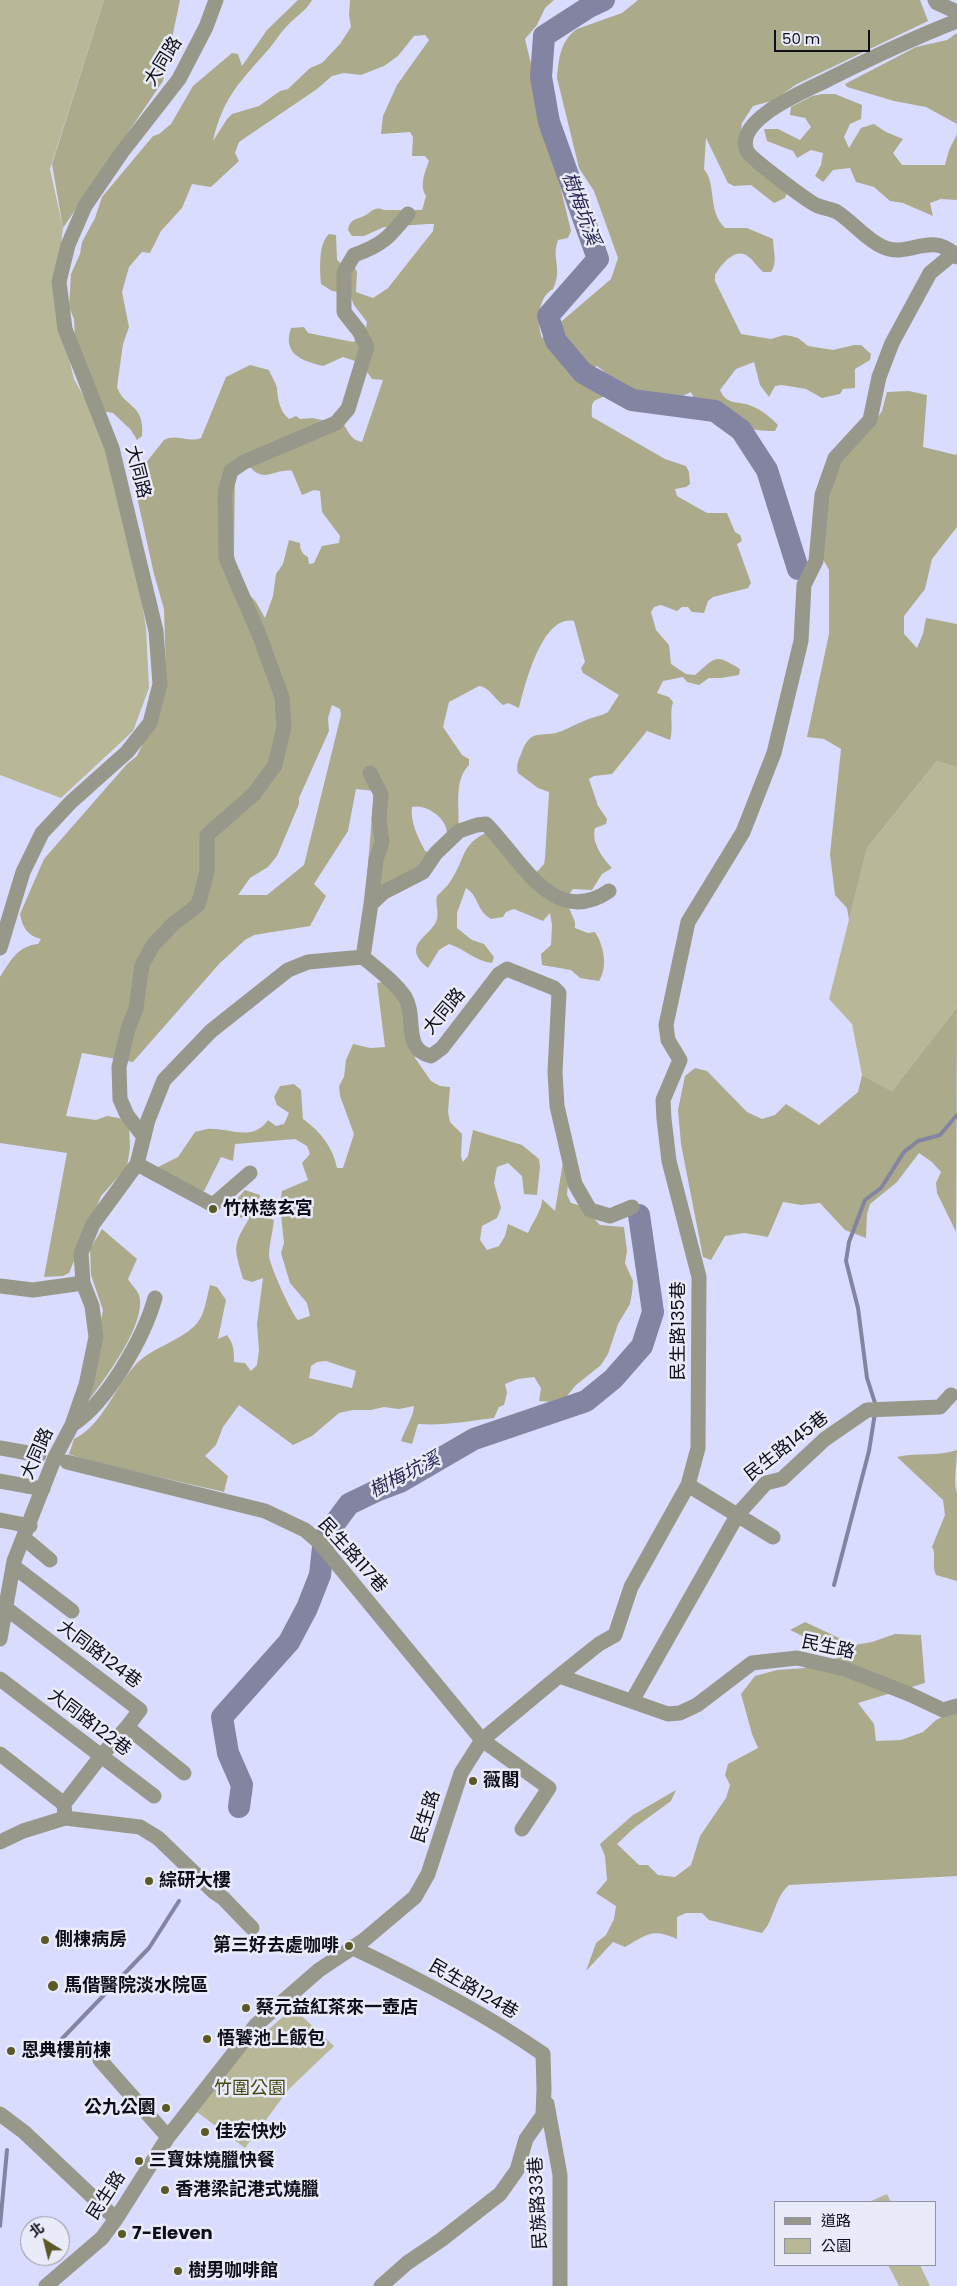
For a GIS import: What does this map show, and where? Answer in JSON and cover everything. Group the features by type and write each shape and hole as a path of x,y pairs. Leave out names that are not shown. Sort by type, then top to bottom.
{"street":[{"name":"大同路","path":"0,948 23,872 42,833 71,802 133,745 150,722 160,684 156,631 112,448 65,329 59,282 68,245 85,206 122,152 179,79 206,27 216,0"},
{"path":"935,0 937,3 957,12"},
{"path":"955,255 944,245 933,244 901,249 883,247 836,212 816,205 757,162 748,154 745,145 751,129 766,114 796,93 824,82 887,49 957,21"},
{"path":"144,1137 127,1115 120,1099 119,1067 128,1029 136,1008 142,965 153,945 173,924 198,905 207,872 207,835 254,794 275,765 284,727 282,697 258,632 226,558 225,492 231,471 244,462 336,423 348,409 367,347 359,331 344,312 344,272 354,255 377,247 408,214"},
{"name":"民生路135巷","path":"559,1676 599,1644 615,1635 631,1588 688,1485 698,1448 698,1276 668,1161 663,1100 680,1060 668,1040 666,1025 688,922 743,832 774,753 801,641 804,585 816,561 822,495 835,458 870,420 879,377 892,343 930,273 955,255"},
{"path":"363,957 376,860 382,842 379,819 381,794 370,773"},
{"path":"371,904 384,892 423,872 436,853 459,831 476,825 486,824 542,888 558,899 576,902 594,901 609,891"},
{"name":"大同路","path":"0,1639 9,1562 27,1532 55,1457 72,1425 86,1385 96,1337 92,1306 83,1283 81,1253 93,1224 137,1164 148,1120 164,1080 211,1031 288,970 308,962 363,957 392,982 406,998 415,1046 421,1054 431,1056 442,1048 499,974 507,969 554,988 559,993 554,1072 557,1106 575,1184 590,1210 610,1216 632,1207"},
{"path":"137,1164 213,1205 250,1173"},
{"path":"0,1286 33,1290 83,1283"},
{"path":"72,1425 82,1419 119,1372 150,1315 156,1298"},
{"name":"民生路145巷","path":"632,1701 738,1514 766,1483 782,1479 825,1439 867,1410 940,1407 952,1394"},
{"path":"0,1448 34,1456"},
{"name":"民生路117巷","path":"71,1464 265,1511 304,1530 332,1558 482,1740 549,1788 522,1829"},
{"path":"0,1481 43,1489"},
{"path":"688,1485 773,1537"},
{"path":"0,1520 27,1532 50,1560"},
{"path":"9,1562 72,1612"},
{"name":"大同路124巷","path":"5,1601 140,1710 127,1727"},
{"name":"民生路","path":"46,2286 102,2238 168,2137 256,2025 319,1970 364,1940 415,1897 428,1874 461,1773 482,1740 559,1676 668,1714 680,1713 696,1705 752,1663 797,1658 845,1669 910,1694 943,1710 957,1706"},
{"name":"大同路122巷","path":"0,1679 154,1796"},
{"path":"0,1842 64,1811 101,1756 127,1727 184,1773"},
{"path":"0,1754 64,1811 140,1828 158,1838 214,1892 224,1898 252,1928"},
{"name":"民生路124巷","path":"351,1947 397,1968 520,2038 543,2054 544,2089"},
{"path":"100,2060 168,2137"},
{"path":"381,2286 407,2263 441,2240 500,2194 517,2170 526,2139 542,2115 544,2089"},
{"name":"民族路33巷","path":"544,2089 560,2175 560,2286"},
{"path":"0,2114 24,2132 116,2219"}],"green space":[{"path":"0,0 104,0 50,169 63,228 54,298 74,379 117,457 146,627 149,688 133,731 61,798 0,775"},
{"path":"104,0 180,0 163,81 63,228 52,164"},
{"path":"298,0 312,0 285,28 234,91 227,101 213,141 232,114 259,106 280,91 288,89 310,68 322,63 340,44 351,27 349,15 350,0 554,0 545,8 537,25 525,39 571,231 568,238 558,240 556,247 556,282 541,304 539,325 542,338 611,279 618,258 594,191 579,168 557,78 561,50 567,39 577,29 622,13 638,0 920,0 928,21 797,84 772,101 753,106 742,123 740,136 787,192 785,198 774,203 751,185 734,186 728,183 706,138 704,169 708,175 719,221 725,228 747,228 773,239 775,261 771,272 763,272 746,255 741,253 728,259 715,275 715,281 741,334 771,339 784,335 791,336 798,338 808,346 833,350 861,345 871,354 870,360 855,369 855,388 843,389 840,394 822,398 806,389 782,385 775,386 769,397 760,385 754,362 736,369 720,390 722,395 732,402 749,405 757,409 778,425 775,431 766,431 740,426 709,407 697,405 691,392 674,400 661,402 637,398 597,366 581,373 593,378 596,384 605,386 610,390 607,395 594,402 592,417 665,459 686,466 689,472 690,484 686,487 675,489 677,496 707,513 727,513 735,532 740,535 742,541 737,544 751,583 748,588 713,597 708,601 704,613 692,612 688,607 682,607 677,611 661,605 654,607 651,612 656,630 669,645 671,664 686,674 695,675 716,659 726,661 740,669 739,675 709,678 699,685 687,682 683,677 663,681 657,693 669,697 673,702 670,740 647,731 612,774 594,776 589,779 598,806 607,819 606,824 595,828 596,845 612,868 602,874 592,890 573,889 569,894 569,908 575,922 575,928 588,933 595,932 601,944 604,963 599,981 580,978 571,970 542,965 541,954 551,945 552,925 550,913 543,921 514,909 506,912 503,917 491,919 482,911 474,895 466,888 457,913 457,928 472,940 484,944 494,957 492,963 480,960 449,944 439,950 428,968 416,953 420,941 437,919 437,896 451,880 468,847 478,837 486,833 535,874 544,864 549,792 538,788 518,773 519,759 525,745 537,735 562,731 608,712 619,695 583,673 581,668 585,662 574,621 563,622 553,628 544,639 531,669 519,708 508,703 503,705 489,691 479,686 449,702 443,727 462,755 469,759 469,765 464,772 459,789 458,834 447,838 446,827 439,817 426,808 412,807 413,824 417,835 425,851 431,852 413,873 364,914 374,791 356,789 348,831 314,884 326,896 310,926 254,935 245,940 219,964 133,1062 82,1053 66,1116 96,1120 107,1116 119,1118 129,1125 130,1148 127,1167 101,1196 69,1273 63,1276 44,1277 67,1153 0,1143 0,977 15,955 31,945 38,944 41,939 26,930 20,914 44,859 127,764 137,756 161,705 166,674 164,609 154,574 133,479 164,440 173,437 201,438 226,377 250,365 269,370 277,387 280,406 283,413 289,419 296,416 300,419 313,418 344,425 353,438 362,442 383,380 372,379 361,363 343,357 323,366 301,359 289,344 291,328 304,327 308,333 353,342 366,329 367,322 354,305 349,293 332,291 321,284 321,250 325,238 329,234 336,235 337,260 342,264 354,266 357,272 356,292 373,298 388,288 433,231 434,224 384,227 364,236 352,236 348,230 352,221 376,209 422,210 426,196 423,188 423,179 429,161 425,156 412,156 413,137 410,132 381,134 383,116 397,85 429,40 425,35 414,36 398,56 384,66 361,75 344,73 332,76 317,89 239,142 235,153 239,161 211,187 192,184 182,208 161,231 150,253 142,252 129,267 122,292 129,327 123,344 117,387 120,394 140,417 142,436 137,440 131,430 113,413 101,411 75,339 74,319 69,307 71,274 80,254 82,242 95,218 102,197 153,136 159,134 171,124 193,86 232,53 238,54 242,66 267,30","holes":["235,466 250,467 255,472 265,475 292,471 302,495 314,490 320,491 322,512 340,536 339,543 322,546 314,563 309,564 308,557 304,555 300,548 300,543 289,540 283,564 276,574 273,596 265,618 256,602 246,591 236,567 234,555","332,705 340,709 341,715 304,865 267,895 238,895 250,878 268,867 277,856 299,804 299,798 329,731 328,718"]},
{"path":"957,33 957,124 926,107 894,101 847,87 845,84 916,47 947,40"},
{"path":"835,94 862,105 861,119 850,124 844,137 849,148 861,128 874,124 886,132 903,139 893,153 902,165 945,165 949,150 957,134 957,200 941,199 930,203 933,216 903,203 890,201 874,187 856,182 850,168 833,170 823,182 815,176 821,165 823,153 811,150 797,158 793,151 767,141 764,129 778,129 800,140 811,127 805,118 790,115 791,107 812,96"},
{"path":"909,391 927,395 923,447 956,455 957,453 957,527 932,559 925,589 904,616 904,634 917,648 923,634 926,618 957,624 957,768 937,761 867,848 849,920 847,908 835,895 830,854 841,749 824,739 807,737 829,634 829,570 814,543 827,467 870,429 882,411 887,392"},
{"path":"937,761 957,768 957,1007 892,1091 862,1075 852,1024 829,999 867,848"},
{"path":"383,982 403,1004 415,1058 431,1081 440,1086 450,1087 448,1112 450,1122 462,1134 461,1157 463,1162 468,1156 473,1130 522,1145 539,1159 537,1195 524,1194 522,1176 508,1163 497,1167 494,1183 501,1208 497,1218 482,1226 480,1240 487,1250 499,1246 505,1236 508,1224 528,1233 539,1212 542,1199 555,1211 563,1162 569,1170 567,1195 571,1203 582,1206 600,1225 624,1227 627,1251 625,1263 633,1281 632,1293 630,1304 618,1324 608,1354 601,1365 576,1385 566,1397 551,1402 539,1401 541,1388 534,1377 518,1379 505,1384 507,1393 504,1405 499,1407 494,1418 447,1424 418,1424 412,1444 401,1441 411,1419 414,1406 399,1409 384,1407 339,1413 312,1436 293,1445 239,1405 223,1427 216,1445 205,1456 228,1476 224,1492 89,1461 69,1454 74,1439 101,1415 137,1363 192,1329 198,1322 204,1309 210,1285 217,1287 226,1300 218,1339 227,1335 233,1348 234,1362 245,1363 251,1371 257,1365 259,1350 257,1324 263,1278 252,1282 243,1279 236,1248 239,1236 249,1219 248,1216 241,1218 228,1209 245,1190 260,1195 257,1218 266,1217 274,1220 270,1261 295,1316 298,1320 310,1316 307,1303 290,1283 281,1253 284,1243 280,1205 282,1191 308,1180 302,1163 310,1154 307,1146 295,1139 235,1144 233,1161 221,1157 204,1191 196,1191 158,1167 178,1157 195,1132 207,1129 239,1132 255,1131 268,1120 276,1126 284,1124 289,1113 277,1105 274,1097 280,1086 294,1084 301,1090 303,1119 325,1140 337,1168 343,1168 354,1134 340,1096 339,1086 344,1077 346,1060 353,1044 370,1048 385,1047 377,983","holes":["326,1361 356,1371 352,1388 309,1378 311,1366 317,1362"]},
{"path":"957,1007 956,1232 937,1193 936,1183 941,1172 932,1162 919,1153 897,1182 870,1204 867,1214 866,1238 845,1230 820,1203 801,1205 783,1202 768,1237 744,1233 725,1236 711,1260 703,1257 681,1144 678,1110 685,1076 695,1068 707,1071 747,1112 762,1119 775,1115 786,1104 819,1125 858,1092 862,1075 892,1091"},
{"path":"102,1229 137,1259 128,1279 139,1295 140,1307 137,1322 130,1337 111,1369 84,1407 103,1310 91,1275 90,1249"},
{"path":"957,1450 955,1477 957,1493 957,1581 936,1575 934,1567 932,1547 945,1515 943,1500 897,1457"},
{"path":"805,1622 854,1645 872,1642 895,1634 921,1635 925,1683 858,1703 874,1724 876,1741 901,1740 923,1732 936,1720 957,1709 957,1876 789,1885 780,1896 770,1921 762,1933 709,1920 702,1913 686,1913 677,1917 677,1939 656,1933 645,1936 625,1947 613,1942 586,1971 596,1943 606,1935 614,1919 616,1906 596,1893 607,1880 605,1856 600,1844 633,1815 676,1790 671,1801 634,1828 617,1844 639,1865 648,1865 658,1875 675,1877 691,1865 700,1836 726,1798 730,1785 725,1775 728,1764 758,1748 752,1734 741,1694 755,1676 777,1670 805,1668 843,1656 790,1630"},
{"name":"竹圍公園","path":"293,2008 334,2046 289,2089 245,2148 197,2112 237,2057"},
{"path":"887,2194 890,2201 871,2201"},
{"path":"889,2266 920,2266 930,2286 899,2286"}],"waterway":[{"name":"樹梅坑溪","path":"604,0 589,7 544,36 541,77 549,122 598,259 548,316 556,341 583,373 632,400 715,411 741,430 767,470 798,569"},
{"path":"876,1406 867,1378 858,1308 846,1261 849,1242 865,1200 881,1188 904,1152 918,1141 940,1135 957,1115"},
{"name":"樹梅坑溪","path":"239,1807 242,1785 228,1753 222,1717 289,1642 307,1608 320,1575 324,1538 349,1504 400,1482 474,1439 586,1401 613,1379 642,1346 653,1312 639,1215"},
{"path":"834,1585 869,1451 875,1413"},
{"name":"樹梅坑溪","path":"56,2045 149,1948 179,1901"},
{"name":"樹梅坑溪","path":"0,2226 7,2150"}],"place":[{"name":"竹林慈玄宮","path":"213,1209"},
{"name":"薇閣","path":"473,1781"},
{"name":"綜研大樓","path":"149,1881"},
{"name":"側棟病房","path":"45,1940"},
{"name":"第三好去處咖啡","path":"349,1946"},
{"name":"馬偕醫院淡水院區","path":"53,1986"},
{"name":"蔡元益紅茶來一壺店","path":"246,2008"},
{"name":"悟饕池上飯包","path":"207,2039"},
{"name":"恩典樓前棟","path":"11,2051"},
{"name":"公九公園","path":"166,2108"},
{"name":"佳宏快炒","path":"205,2132"},
{"name":"三寶妹燒臘快餐","path":"139,2161"},
{"name":"香港梁記港式燒臘","path":"165,2190"},
{"name":"7-Eleven","path":"122,2234"},
{"name":"樹男咖啡館","path":"178,2271"}]}
